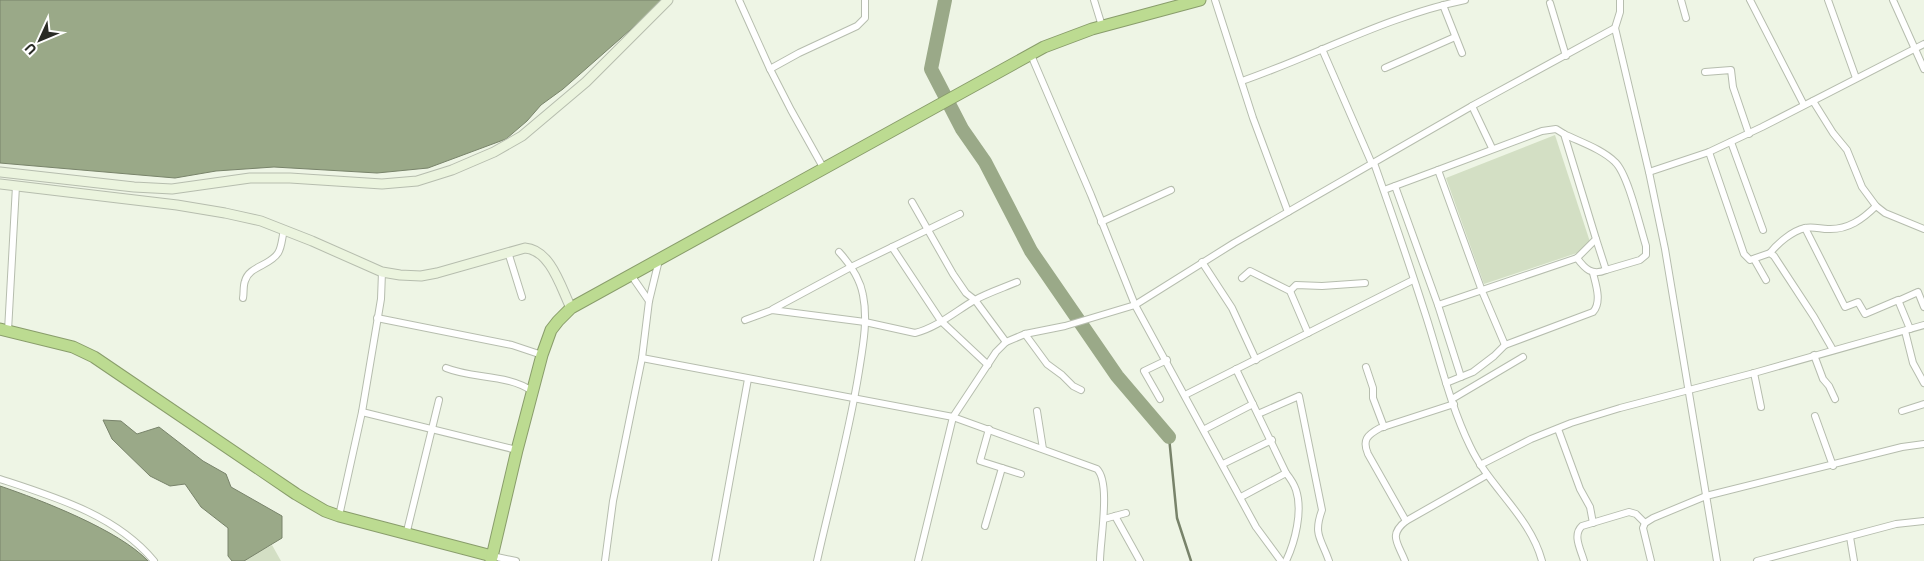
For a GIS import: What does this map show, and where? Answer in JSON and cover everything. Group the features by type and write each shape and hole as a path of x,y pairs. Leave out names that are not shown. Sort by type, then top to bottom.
{"highway":[{"path":"4,330 72,347 94,357 296,494 325,511 491,558 516,450 542,355 551,330 571,308 1059,41 1102,26 1200,0"}],"street":[{"path":"0,172 134,187 177,188 250,178 290,178 382,184 417,181 452,170 494,152 522,136 586,82 668,0"},
{"path":"739,0 770,69 824,169"},
{"path":"770,69 799,53 858,26 865,18 865,0"},
{"path":"1094,0 1102,26"},
{"path":"1215,0 1226,38 1288,212"},
{"path":"1242,81 1408,15 1466,0"},
{"path":"1620,0 1620,12 1615,28 1665,249 1717,561"},
{"path":"1681,0 1686,18"},
{"path":"1750,0 1804,105"},
{"path":"1828,0 1856,78"},
{"path":"1893,0 1924,69"},
{"path":"1550,3 1566,56"},
{"path":"1443,5 1462,53"},
{"path":"918,561 953,417 996,352 1006,342 1025,334 1065,326 1135,305 1202,262 1288,212 1472,106 1615,28"},
{"path":"1385,68 1456,37"},
{"path":"1649,172 1709,152 1732,142 1924,44"},
{"path":"1322,49 1384,190 1446,383 1470,446 1480,465 1531,535 1542,561"},
{"path":"1031,55 1135,305 1167,360 1256,527 1281,561"},
{"path":"1705,72 1731,70 1733,87 1749,134"},
{"path":"1813,101 1833,133 1847,150 1862,186 1876,206 1895,218 1924,229"},
{"path":"1472,106 1492,148"},
{"path":"1384,190 1492,148 1556,130 1607,156 1617,164 1625,180 1646,246 1646,255 1640,260 1599,273 1593,273 1587,269 1577,258"},
{"path":"1564,134 1606,270"},
{"path":"1732,142 1763,230"},
{"path":"1709,152 1744,254 1750,260 1770,253 1782,241 1805,228 1831,230 1843,228 1861,220 1876,206"},
{"path":"1438,170 1482,291 1505,345"},
{"path":"0,184 176,205 232,214 261,221 382,272 400,275 421,276 508,252 533,248 540,253 551,268 571,308"},
{"path":"4,330 16,186"},
{"path":"1395,186 1438,305 1461,377"},
{"path":"176,205 179,198 177,188"},
{"path":"1101,222 1171,190"},
{"path":"912,202 963,288 975,300 1006,342"},
{"path":"745,320 772,310 852,267 960,214"},
{"path":"1805,228 1845,307 1858,302 1865,314 1918,292 1924,307"},
{"path":"243,298 245,281 251,271 274,258 280,252 284,230"},
{"path":"1438,305 1577,258 1596,240"},
{"path":"892,247 941,321 988,365"},
{"path":"508,252 522,298"},
{"path":"817,561 854,399 865,322 860,284 852,267 839,252"},
{"path":"1770,253 1810,310 1833,350"},
{"path":"1754,259 1766,280"},
{"path":"604,561 613,501 642,358 649,301 659,260"},
{"path":"1202,262 1232,308 1256,360"},
{"path":"1242,278 1250,271 1290,291 1308,333"},
{"path":"339,516 362,412 377,318 382,272"},
{"path":"1446,383 1479,368 1505,345 1596,310 1598,305 1597,292 1593,273"},
{"path":"631,275 649,301"},
{"path":"1186,395 1414,280"},
{"path":"772,310 865,322 915,333 941,321 975,300 1017,282"},
{"path":"1290,291 1296,285 1322,286 1365,282"},
{"path":"1898,301 1908,330 1913,363 1924,383"},
{"path":"377,318 512,345 542,355"},
{"path":"1480,465 1530,439 1620,408 1754,373 1924,325"},
{"path":"1025,334 1047,364 1073,386 1081,390"},
{"path":"1814,355 1822,379 1835,399"},
{"path":"1406,521 1364,446 1366,438 1371,433 1384,427 1453,402 1523,357"},
{"path":"642,358 953,417 1044,449 1099,471 1102,478 1104,519 1100,561"},
{"path":"1160,399 1144,371 1167,360"},
{"path":"1366,366 1373,388 1372,398 1384,427"},
{"path":"446,368 524,386 532,391"},
{"path":"1236,369 1296,490 1299,506 1293,541 1286,561"},
{"path":"1754,373 1760,407"},
{"path":"715,561 748,379"},
{"path":"1258,414 1299,396 1322,510 1317,525 1318,533 1329,561"},
{"path":"406,535 439,400"},
{"path":"1204,429 1253,404"},
{"path":"1902,411 1924,404"},
{"path":"1037,411 1044,449"},
{"path":"362,412 516,450"},
{"path":"1814,416 1833,466"},
{"path":"988,429 980,461 1021,474"},
{"path":"1558,429 1580,489 1590,507 1593,523"},
{"path":"1222,464 1272,440"},
{"path":"1650,561 1643,528 1645,523 1654,518 1706,496 1833,466 1902,447 1924,444"},
{"path":"986,526 1002,468"},
{"path":"1241,497 1286,473"},
{"path":"1405,561 1396,540 1398,528 1406,521 1487,475"},
{"path":"0,479 50,495 99,517 126,534 154,561"},
{"path":"1584,561 1576,535 1582,526 1629,512 1636,514 1645,523"},
{"path":"1104,519 1126,513"},
{"path":"1116,516 1140,561"},
{"path":"1757,561 1896,524 1924,522"},
{"path":"1850,537 1854,561"},
{"path":"491,558 516,561"}],"shaded area":[{"path":"0,0 661,0 654,9 563,89 541,105 527,121 506,139 428,168 377,173 274,167 216,171 175,178 0,163"},
{"path":"1555,135 1592,248 1484,284 1446,178"},
{"path":"103,420 121,421 137,434 159,427 203,461 226,474 231,487 282,516 282,538 244,561 232,561 228,556 228,528 201,507 185,484 170,486 150,476 112,439"},
{"path":"0,486 36,499 99,527 135,549 148,561 0,561"},
{"path":"272,545 281,561 240,561"}],"waterway":[{"path":"945,0 931,69 962,129 985,162 1031,251 1117,376 1169,437"},
{"path":"1169,437 1177,518 1191,561"}]}
